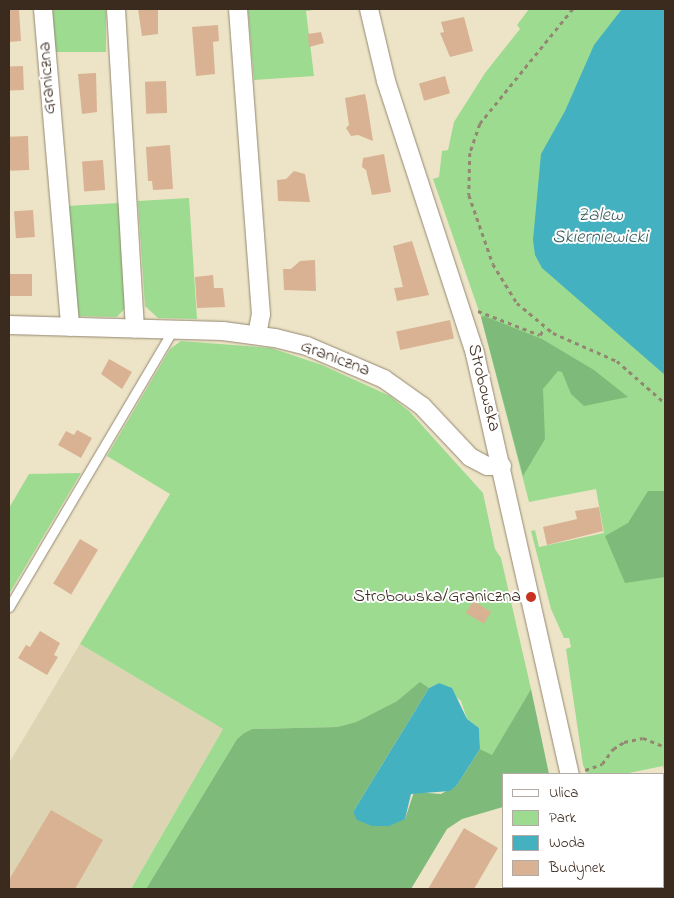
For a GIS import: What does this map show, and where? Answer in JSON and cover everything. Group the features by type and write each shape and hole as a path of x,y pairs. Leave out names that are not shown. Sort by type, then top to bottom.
{"street":[{"name":"Graniczna","path":"43,9 70,327"},
{"path":"116,9 135,328"},
{"path":"238,9 261,314 257,335"},
{"name":"Strobowska","path":"369,9 386,80 462,310 502,466 570,773"},
{"name":"Graniczna","path":"9,325 135,328 257,335 307,346 371,371 422,406 470,457 487,466 502,466"}],"lane":[{"path":"9,607 173,330"}],"path":[{"path":"574,9 485,115 470,153 469,195 493,264 517,304 544,328 609,356 646,384 665,403"},
{"path":"462,310 472,308 540,335 544,328"},
{"path":"574,773 596,768 613,749 630,740 643,738 665,747"}],"shaded area":[{"path":"80,644 223,729 131,889 9,889 9,763"}],"green space":[{"path":"53,9 106,9 106,52 53,52"},
{"path":"248,9 322,9 306,11 314,76 254,80"},
{"path":"529,9 665,9 665,776 663,766 629,773 587,773 583,765 566,649 571,647 569,638 564,638 551,609 531,531 535,530 539,547 604,533 596,489 529,502 481,317 433,179 439,177 442,151 448,150 454,122 485,73 520,29 517,25"},
{"path":"189,198 197,319 158,318 145,306 138,201"},
{"path":"119,203 127,306 117,317 77,316 67,206"},
{"path":"484,316 542,339 594,370 628,397 584,406 571,394 562,372 558,371 543,389 545,439 523,476 481,317"},
{"path":"181,341 271,348 322,365 390,396 410,412 483,493 495,549 501,558 531,689 492,756 480,749 479,728 467,719 461,701 439,683 429,688 420,683 397,701 356,722 337,727 252,729 244,733 237,739 146,889 131,889 223,729 80,644 170,494 107,456 170,349"},
{"path":"81,473 9,594 9,508 29,474"},
{"path":"648,491 665,491 665,577 625,583 605,536 628,523"},
{"path":"420,682 429,688 353,812 405,819 414,792 441,794 457,785 480,749 492,755 531,689 549,773 502,773 502,807 462,819 447,829 411,889 146,889 237,739 244,733 252,729 337,727 356,722 397,701"}],"water":[{"name":"Zalew Skierniewicki","path":"622,9 665,9 665,375 542,268 535,255 533,240 541,154 565,111 594,45"},
{"path":"439,683 452,688 467,719 479,728 480,749 457,785 450,791 411,794 405,819 389,826 372,826 357,820 353,812 429,688"}],"building":[{"path":"9,9 19,9 21,41 9,42"},
{"path":"138,9 158,9 158,34 142,36"},
{"path":"464,17 473,51 450,57 440,33 444,32 441,22"},
{"path":"218,25 219,41 213,42 215,74 196,76 192,27"},
{"path":"321,32 324,43 309,47 308,34"},
{"path":"9,66 23,66 24,90 10,90"},
{"path":"96,73 97,112 82,114 78,74"},
{"path":"445,76 450,93 424,101 419,83"},
{"path":"166,81 167,113 146,114 145,82"},
{"path":"365,94 373,141 358,135 351,136 346,128 349,125 345,98"},
{"path":"28,136 29,170 10,171 9,137"},
{"path":"170,145 173,189 153,190 152,181 148,181 146,147"},
{"path":"384,154 391,192 372,195 366,170 362,167 363,158"},
{"path":"103,160 105,190 84,191 82,161"},
{"path":"294,171 305,174 310,202 278,201 277,180 286,179"},
{"path":"33,210 35,237 16,238 14,211"},
{"path":"412,241 429,295 397,301 394,288 403,287 393,246"},
{"path":"315,260 316,291 284,290 283,269 291,269 300,261"},
{"path":"9,274 32,274 32,296 9,296"},
{"path":"213,275 214,288 223,288 225,307 197,308 195,277"},
{"path":"450,320 454,339 400,350 396,331"},
{"path":"109,359 132,372 122,389 101,374"},
{"path":"77,430 92,438 81,458 58,445 66,431 74,435"},
{"path":"599,507 603,531 547,545 543,527 577,519 575,511"},
{"path":"80,539 98,550 71,594 53,584"},
{"path":"473,601 491,612 484,624 466,613"},
{"path":"40,631 60,643 54,655 58,657 47,675 18,658 26,645 30,647"},
{"path":"51,810 103,840 75,889 9,889 9,880"},
{"path":"464,828 498,848 474,889 428,889"}],"place":[{"name":"Strobowska/Graniczna","path":"531,597"}]}
